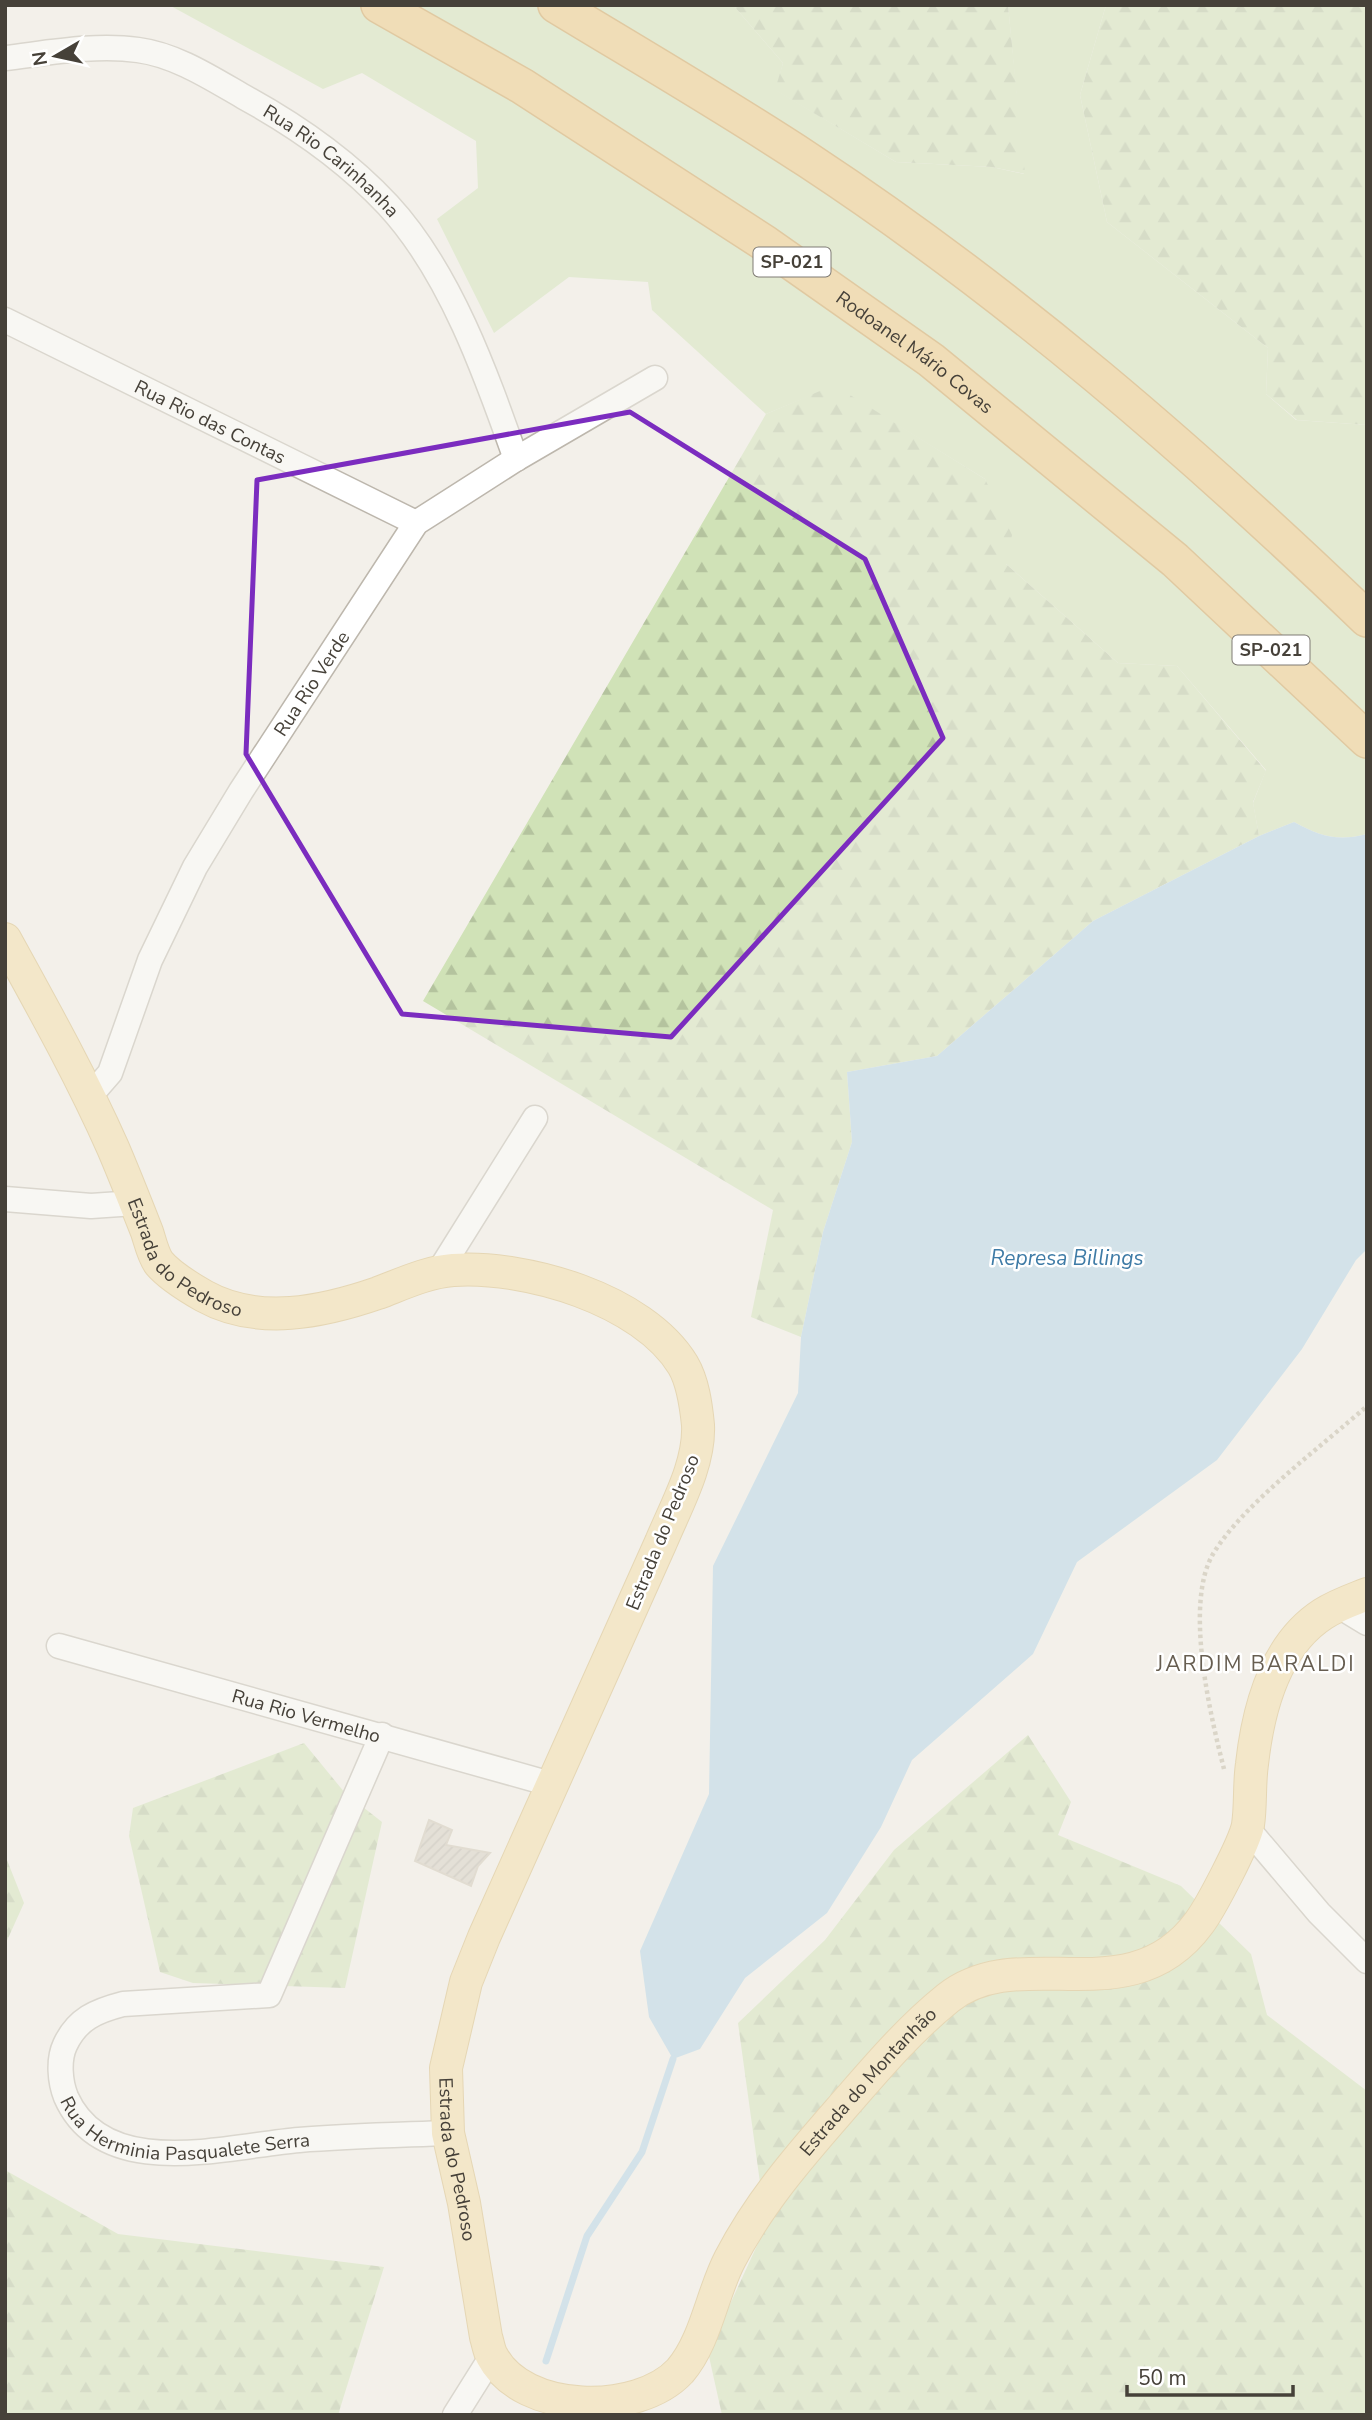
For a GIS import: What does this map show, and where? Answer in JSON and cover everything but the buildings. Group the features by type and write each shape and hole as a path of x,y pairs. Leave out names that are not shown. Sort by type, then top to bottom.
{"highway":[{"name":"Rodoanel Mário Covas","path":"379,5 522,86 766,244 930,360 1175,559 1367,740"},
{"path":"556,5 809,160 956,264 1189,452 1367,619"}],"main road":[{"name":"Estrada do Pedroso","path":"5,939 90,1096 158,1262 205,1297 245,1312 287,1314 336,1306 438,1273 480,1270 525,1276 560,1284 603,1301 629,1315 663,1341 683,1365 694,1393 698,1427 690,1469 466,1982 446,2068 448,2133 492,2356"},
{"path":"1247,1828 1255,1738 1272,1677 1304,1631 1321,1616 1353,1600"},
{"name":"Estrada do Montanhão","path":"492,2356 519,2384 585,2409 622,2401 664,2385 681,2369 694,2347 729,2260 759,2209 783,2176 914,2027 970,1984 1013,1977 1113,1973 1148,1964 1169,1953 1202,1919 1247,1828"}],"street":[{"name":"Rua Rio Carinhanha","path":"5,58 118,49 160,55 186,65 277,116 348,166 389,205 447,293 489,382 516,459"},
{"name":"Rua Rio das Contas","path":"5,320 416,523"},
{"name":"Rua Rio Verde","path":"90,1096 110,1073 150,960 195,867 241,791 416,523 516,459 655,377"},
{"path":"438,1273 535,1118"},
{"path":"5,1199 91,1206 135,1203"},
{"path":"1353,1600 1367,1623"},
{"name":"Rua Rio Vermelho","path":"59,1646 554,1785"},
{"name":"Rua Herminia Pasqualete Serra","path":"382,1735 269,1995 123,2004 103,2009 77,2025 66,2043 61,2073 64,2091 73,2113 98,2135 138,2151 156,2154 240,2149 309,2140 448,2133"},
{"path":"1247,1828 1319,1913 1367,1961"},
{"path":"455,2415 492,2356"}],"path":[{"path":"1229,1780 1216,1736 1202,1648 1199,1611 1205,1573 1212,1555 1238,1521 1367,1406"}],"highlighted area":[{"path":"630,412 865,559 943,738 671,1037 402,1014 246,754 257,480"}],"green space":[{"path":"169,5 733,5 783,63 776,90 896,162 992,167 1024,174 1008,5 1106,5 1080,95 1107,222 1268,348 1266,394 1296,420 1367,425 1367,834 1329,836 1294,822 1259,836 1253,803 1266,770 1177,666 1118,663 1006,564 985,479 834,386 766,414 652,310 648,282 569,277 494,333 437,219 478,188 476,141 362,73 323,89"},
{"path":"733,5 1008,5 1025,174 992,167 896,162 775,90 783,63"},
{"path":"1106,5 1367,5 1367,425 1297,420 1266,394 1268,348 1107,222 1080,95"},
{"path":"834,385 985,479 1012,535 1006,564 1118,663 1177,666 1266,771 1253,802 1259,836 1093,921 937,1056 847,1072 852,1142 823,1232 801,1337 751,1317 773,1210 423,1001 766,414"},
{"path":"1028,1735 1071,1802 1058,1835 1181,1886 1251,1954 1267,2015 1367,2091 1367,2415 722,2415 708,2352 766,2226 738,2023 825,1940 894,1850"},
{"path":"304,1743 345,1793 382,1822 345,1988 193,1983 160,1972 129,1836 133,1808"},
{"path":"5,1855 24,1903 5,1945"},
{"path":"5,2170 118,2234 384,2267 338,2415 5,2415"}],"water":[{"name":"Represa Billings","path":"1294,822 1329,836 1367,834 1367,1249 1356,1260 1302,1349 1217,1460 1077,1562 1033,1654 912,1760 881,1827 827,1913 745,1978 700,2049 673,2059 649,2017 640,1951 709,1794 713,1566 798,1393 801,1337 823,1232 852,1142 847,1072 937,1056 1093,921 1259,836"}],"waterway":[{"path":"546,2361 587,2236 642,2152 673,2059"}],"district":[{"name":"JARDIM BARALDI","path":"1256,1664"}]}
